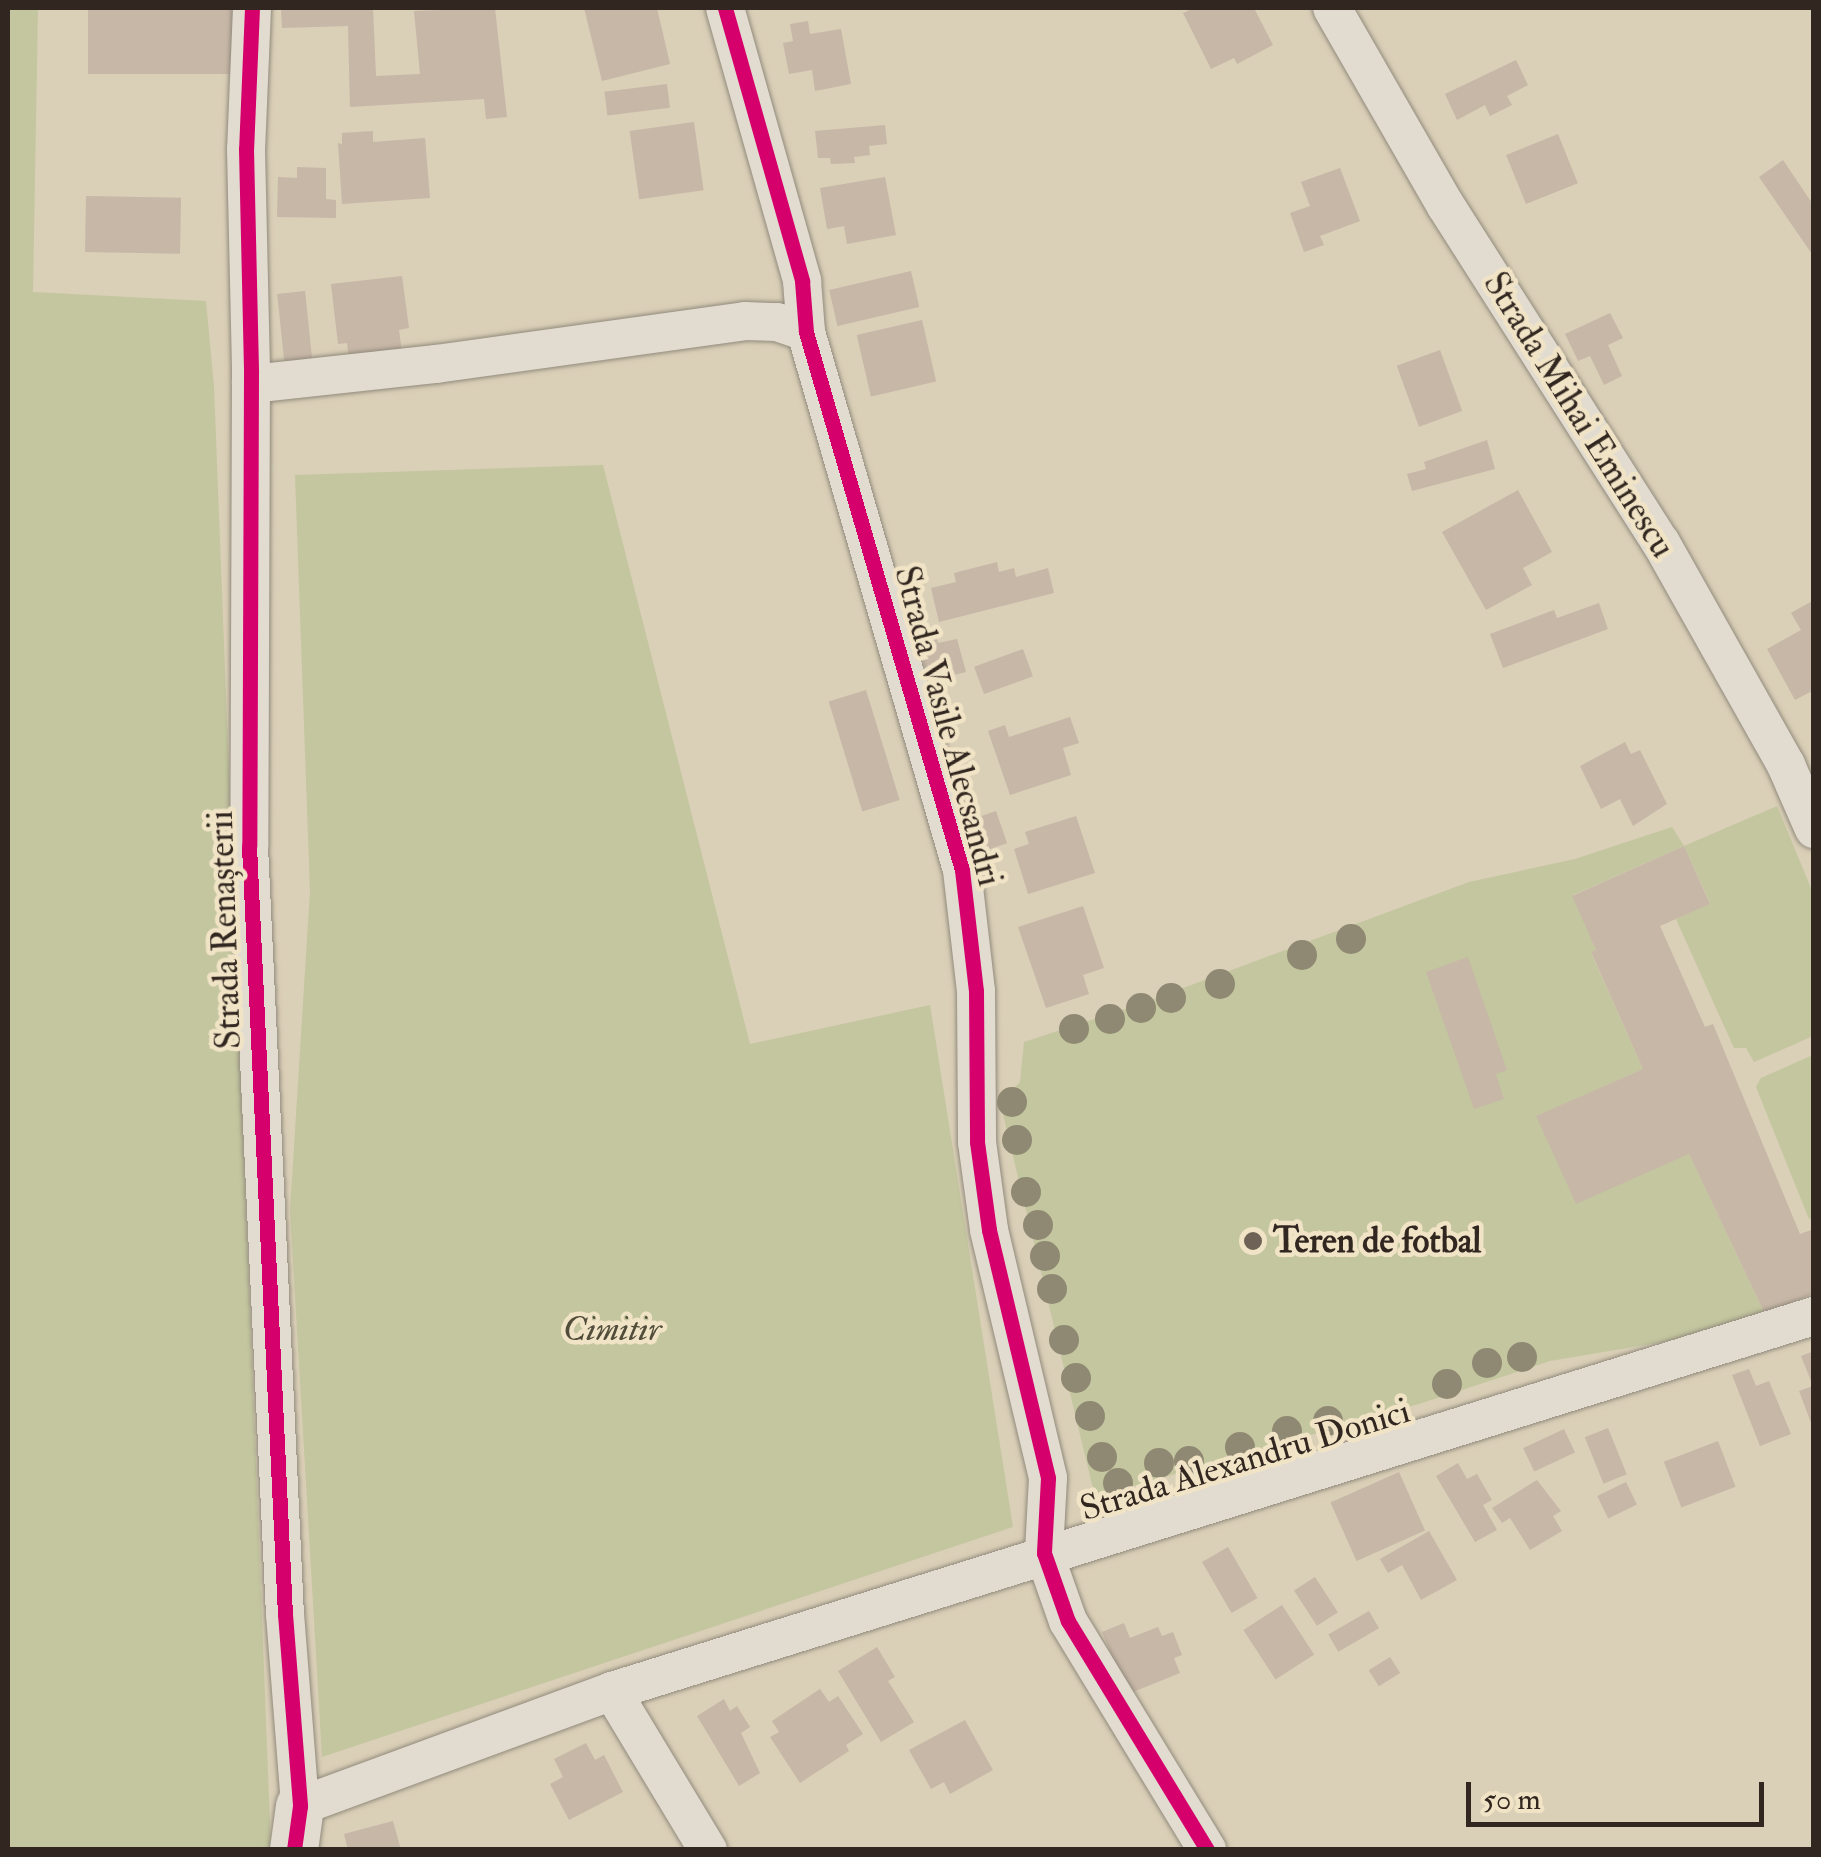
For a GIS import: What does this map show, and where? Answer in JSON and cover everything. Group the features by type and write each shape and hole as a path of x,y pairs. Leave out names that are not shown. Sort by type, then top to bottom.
{"street":[{"name":"Strada Renașterii","path":"252,8 246,149 251,384 249,846 297,1828"},
{"name":"Strada Vasile Alecsandri","path":"725,8 802,281 806,332 962,870 976,991 977,1142 990,1230 1048,1478 1044,1553 1068,1621 1206,1850"},
{"name":"Strada Mihai Eminescu","path":"1332,8 1446,206 1800,762 1814,829"},
{"path":"251,384 436,364 745,322 777,322 806,332"},
{"name":"Strada Alexandru Donici","path":"297,1828 612,1691 1044,1553 1814,1316"},
{"path":"612,1691 708,1850"}],"green space":[{"path":"8,8 38,8 33,292 206,301 214,387 271,1849 8,1850"},
{"name":"Cimitir","path":"603,465 750,1044 930,1005 1013,1527 322,1757 290,1210 310,891 295,475"},
{"path":"1777,806 1813,893 1813,1036 1754,1062 1746,1048 1734,1048 1676,919 1710,903 1684,846"},
{"path":"1672,827 1684,846 1573,895 1596,950 1591,953 1643,1069 1537,1116 1689,1154 1765,1314 1669,1341 1550,1361 1422,1403 1095,1497 1000,1102 1020,1082 1024,1042 1143,1003 1469,882 1575,859"},
{"path":"1813,1055 1814,1217 1809,1219 1756,1087 1761,1078"}],"building":[{"path":"88,8 238,8 238,74 88,74"},
{"path":"281,8 373,8 376,76 420,74 414,11 495,8 507,117 486,119 484,99 350,107 348,26 282,28"},
{"path":"584,8 657,8 670,64 602,81"},
{"path":"1194,8 1254,8 1273,45 1237,64 1234,58 1211,69 1183,13"},
{"path":"808,21 810,34 841,29 851,84 815,91 812,70 789,74 783,43 793,41 790,24"},
{"path":"1516,60 1528,85 1507,96 1512,105 1490,116 1485,105 1457,120 1445,94"},
{"path":"667,84 670,108 607,115 604,92"},
{"path":"694,122 704,190 639,199 630,131"},
{"path":"885,125 887,144 869,146 870,155 854,157 855,163 831,164 830,158 818,158 815,131"},
{"path":"373,131 373,142 425,138 430,198 342,204 338,143 342,144 342,133"},
{"path":"1558,134 1578,183 1526,204 1506,155"},
{"path":"1783,160 1814,206 1814,257 1759,177"},
{"path":"297,167 326,168 326,199 336,200 336,218 277,217 278,177 297,178"},
{"path":"1340,168 1360,221 1320,236 1324,245 1304,252 1290,213 1310,206 1301,182"},
{"path":"885,177 896,235 847,244 844,226 827,229 820,188"},
{"path":"86,196 181,198 180,254 85,252"},
{"path":"911,271 919,307 837,326 829,290"},
{"path":"402,276 409,328 399,330 402,352 349,359 347,343 338,344 331,284"},
{"path":"305,291 312,362 285,365 277,294"},
{"path":"1610,313 1623,338 1608,345 1622,376 1604,385 1590,356 1578,361 1565,334"},
{"path":"922,320 936,381 871,396 857,335"},
{"path":"1440,350 1462,411 1419,427 1397,366"},
{"path":"1487,440 1495,469 1412,491 1407,474 1426,469 1424,462"},
{"path":"1518,490 1552,552 1523,568 1532,585 1486,610 1442,532"},
{"path":"997,562 999,572 1014,568 1016,577 1048,568 1054,593 939,622 931,588 956,582 954,573"},
{"path":"1814,600 1814,690 1795,700 1767,649 1801,630 1791,613"},
{"path":"1599,603 1608,629 1503,668 1490,634 1554,610 1557,618"},
{"path":"935,633 938,643 957,639 966,672 929,681 917,637"},
{"path":"1023,649 1033,676 984,694 974,667"},
{"path":"866,690 900,800 862,811 829,701"},
{"path":"1070,717 1079,743 1063,748 1071,775 1010,795 988,731 1005,725 1009,737"},
{"path":"1625,742 1631,754 1640,750 1667,804 1633,826 1620,799 1601,809 1580,766"},
{"path":"996,811 1007,843 982,852 971,819"},
{"path":"1076,816 1095,873 1028,894 1014,849 1029,844 1025,832"},
{"path":"1684,846 1710,904 1660,926 1705,1027 1713,1024 1800,1234 1814,1229 1814,1293 1765,1314 1689,1154 1576,1204 1536,1116 1643,1069 1591,952 1596,950 1572,896"},
{"path":"1083,906 1104,968 1083,975 1089,994 1046,1008 1018,927"},
{"path":"1468,957 1507,1070 1496,1074 1504,1099 1474,1109 1426,972"},
{"path":"1814,1351 1813,1428 1799,1391 1813,1386 1801,1356"},
{"path":"1749,1369 1756,1386 1769,1381 1791,1434 1760,1446 1732,1375"},
{"path":"1608,1428 1627,1474 1604,1484 1585,1437"},
{"path":"1564,1429 1575,1453 1534,1472 1523,1448"},
{"path":"1718,1441 1736,1487 1681,1508 1664,1462"},
{"path":"1458,1463 1467,1479 1477,1474 1492,1500 1483,1505 1497,1530 1475,1542 1436,1476"},
{"path":"1399,1472 1425,1530 1357,1561 1330,1503"},
{"path":"1537,1480 1561,1511 1553,1516 1562,1531 1530,1550 1510,1518 1502,1523 1492,1508"},
{"path":"1626,1482 1637,1504 1608,1518 1597,1496"},
{"path":"1429,1531 1457,1580 1421,1600 1402,1565 1388,1573 1380,1559"},
{"path":"1228,1547 1258,1598 1232,1613 1202,1562"},
{"path":"1315,1577 1338,1612 1317,1626 1294,1591"},
{"path":"1282,1605 1314,1654 1276,1680 1243,1630"},
{"path":"1369,1611 1379,1628 1338,1652 1328,1634"},
{"path":"1124,1623 1130,1638 1158,1627 1162,1636 1173,1632 1182,1655 1174,1658 1180,1673 1128,1694 1102,1632"},
{"path":"877,1647 895,1677 888,1681 914,1722 881,1742 838,1671"},
{"path":"1390,1657 1400,1673 1379,1686 1369,1670"},
{"path":"820,1689 829,1702 838,1696 863,1734 846,1745 849,1751 800,1783 770,1737 779,1732 772,1721"},
{"path":"724,1699 730,1711 737,1706 750,1727 741,1733 760,1773 739,1786 697,1716"},
{"path":"965,1720 993,1770 950,1794 944,1782 931,1789 909,1750"},
{"path":"586,1743 595,1760 604,1755 623,1792 569,1820 550,1784 563,1777 554,1759"},
{"path":"393,1821 401,1850 348,1850 344,1834"}],"cycle path":[{"path":"252,8 246,149 251,373 249,846 285,1614 300,1806 294,1850"},
{"path":"725,8 802,281 806,332 962,870 976,991 977,1142 989,1230 1048,1478 1044,1553 1068,1621 1207,1850"}],"place":[{"name":"Teren de fotbal","path":"1253,1241"}]}
